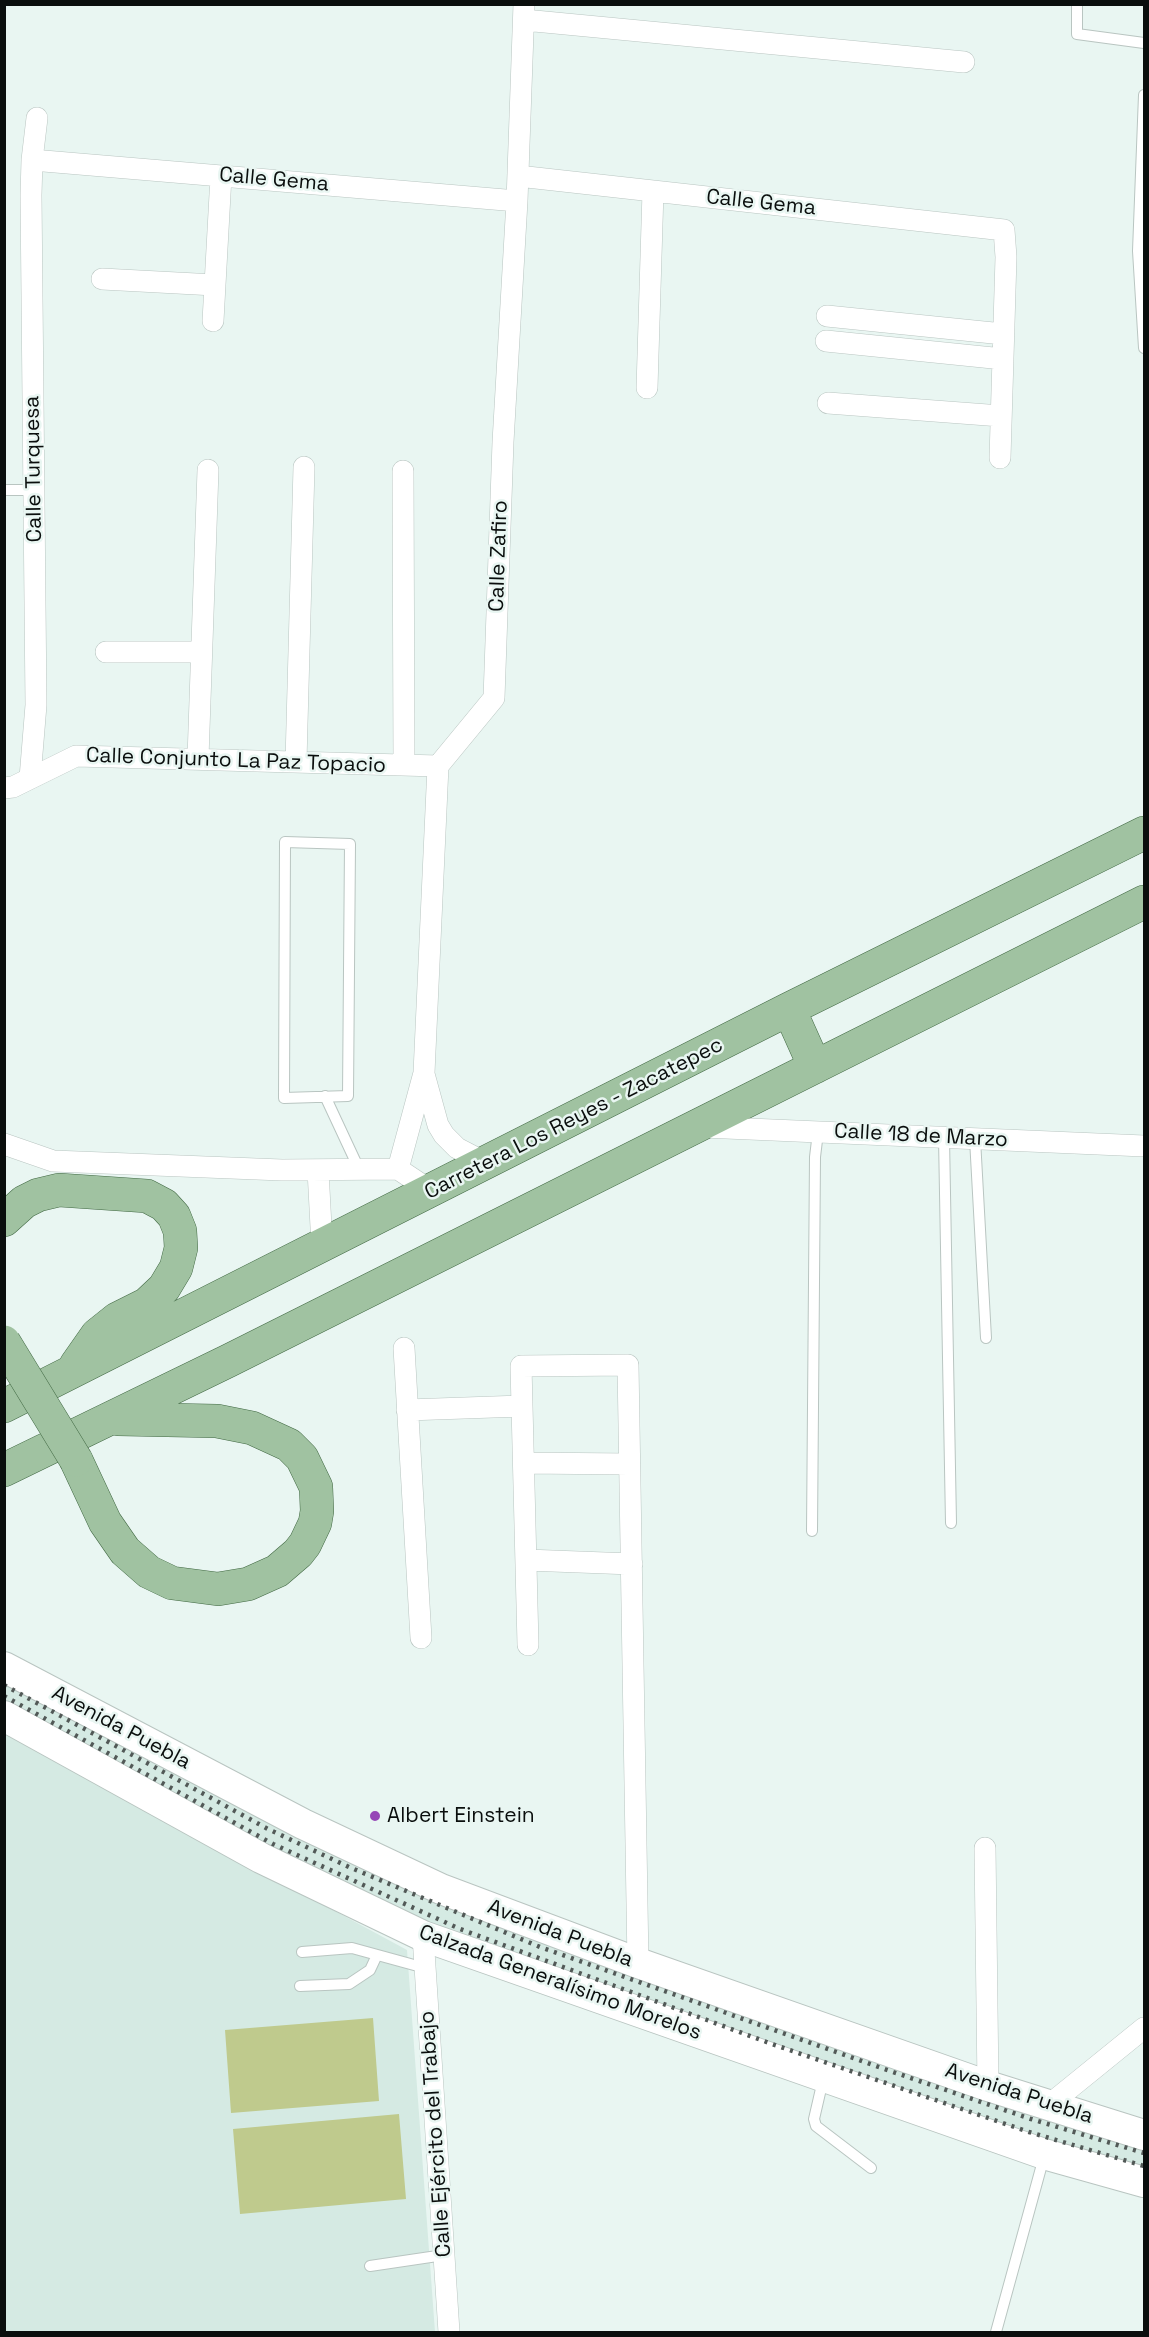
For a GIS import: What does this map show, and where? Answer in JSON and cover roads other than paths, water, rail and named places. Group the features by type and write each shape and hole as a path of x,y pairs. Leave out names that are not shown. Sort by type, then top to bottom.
{"main road":[{"name":"Carretera Los Reyes - Zacatepec","path":"4,1406 789,1009 1144,833"},
{"path":"4,1470 1144,902"},
{"path":"789,1009 815,1067"},
{"path":"4,1220 24,1202 38,1195 59,1190 147,1196 165,1205 177,1223 181,1248 176,1268 164,1288 147,1304 117,1319 97,1335 70,1372"},
{"path":"4,1342 76,1460 105,1522 136,1563 149,1572 172,1583 218,1589 248,1584 277,1570 298,1554 305,1544 315,1523 316,1487 302,1458 290,1445 252,1428 217,1420 110,1419"},
{"name":"Avenida Puebla","path":"4,1666 303,1824 441,1889 638,1963 988,2086 1144,2135"},
{"name":"Calzada Generalísimo Morelos","path":"4,1716 261,1858 423,1936 1044,2154 1144,2182"}],"street":[{"path":"524,12 964,62"},
{"name":"Calle Zafiro","path":"438,766 494,698 503,442 517,201 524,12"},
{"name":"Calle Turquesa","path":"30,778 36,705 32,160 37,118"},
{"name":"Calle Gema","path":"32,160 517,201"},
{"path":"213,321 221,176"},
{"name":"Calle Gema","path":"518,176 1004,230 1006,257 1004,334"},
{"path":"647,388 653,191"},
{"path":"102,279 215,285"},
{"path":"827,316 1004,334 1000,458"},
{"path":"826,340 1003,360"},
{"path":"828,403 1001,416"},
{"path":"296,760 303,467"},
{"path":"198,758 208,470"},
{"path":"403,471 404,765"},
{"path":"106,652 201,652"},
{"name":"Calle Conjunto La Paz Topacio","path":"4,788 13,787 76,756 296,760 438,766"},
{"path":"398,1169 424,1073 438,766"},
{"path":"424,1073 438,1125 444,1135 457,1149 486,1163"},
{"name":"Calle 18 de Marzo","path":"697,1126 1144,1146"},
{"path":"4,1144 53,1161 318,1170 398,1169 431,1191"},
{"path":"318,1170 322,1246"},
{"path":"404,1348 421,1638"},
{"path":"528,1645 521,1366 628,1365 638,1963"},
{"path":"407,1410 522,1406"},
{"path":"524,1463 629,1464"},
{"path":"526,1560 632,1564"},
{"path":"985,1848 988,2086"},
{"name":"Calle Ejército del Trabajo","path":"423,1936 449,2332"},
{"path":"1049,2104 1144,2028"}],"lane":[{"path":"1077,4 1077,34 1144,43"},
{"path":"1144,95 1138,251 1144,348"},
{"path":"4,490 34,490"},
{"path":"285,842 350,844 348,1096 325,1096 284,1098 285,842"},
{"path":"325,1096 359,1169"},
{"path":"812,1531 815,1157 818,1132"},
{"path":"944,1138 951,1523"},
{"path":"975,1139 986,1338"},
{"path":"302,1952 352,1948 425,1968"},
{"path":"300,1986 349,1984 370,1970 377,1955"},
{"path":"824,2077 814,2118 816,2126 871,2168"},
{"path":"996,2332 1044,2154"},
{"path":"370,2266 444,2255"}],"railway":[{"path":"4,1685 268,1829 349,1867 540,1947 893,2072 1031,2119 1144,2153"},
{"path":"4,1696 273,1844 460,1929 772,2044 1029,2132 1144,2166"}],"place":[{"name":"Albert Einstein","path":"375,1816"}]}
